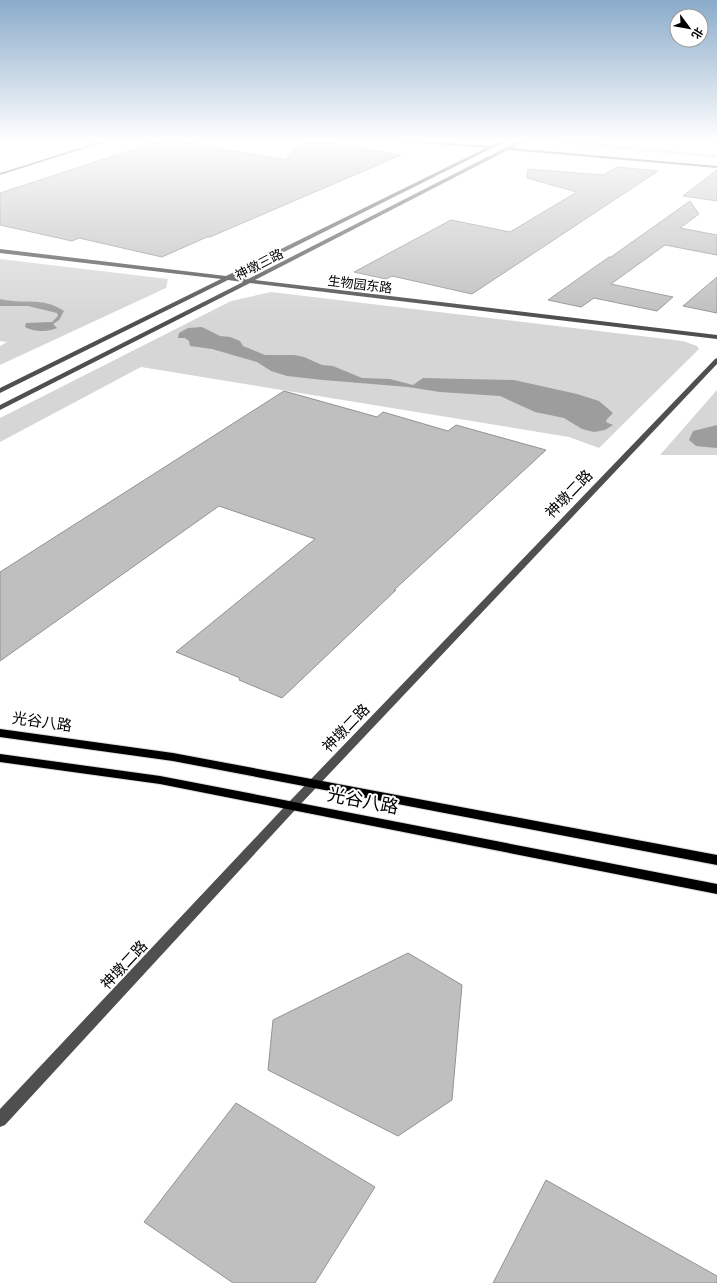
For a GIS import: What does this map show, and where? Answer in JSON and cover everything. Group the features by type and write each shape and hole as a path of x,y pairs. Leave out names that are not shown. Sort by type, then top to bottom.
{"main road":[{"name":"光谷八路","path":"0,733 173,757 717,860"},
{"name":"光谷八路","path":"0,758 160,780 717,889"}],"street":[{"name":"神墩三路","path":"0,391 387,199"},
{"name":"神墩三路","path":"0,408 410,199"},
{"name":"生物园东路","path":"0,251 717,338"},
{"name":"神墩二路","path":"0,1120 292,806 717,360"}],"shaded area":[{"path":"0,259 168,279 166,288 0,365 0,346 7,342 0,341"},
{"path":"271,292 683,341 697,346 699,349 599,448 569,437 141,367 0,442 0,418 231,301"},
{"path":"0,299 9,301 40,302 56,306 64,311 59,320 53,324 57,328 37,331 25,327 26,323 52,322 58,316 57,313 28,306 0,306"},
{"path":"202,327 220,336 230,337 240,341 243,346 265,355 294,355 304,357 322,365 333,366 362,378 390,379 413,385 423,378 514,380 577,394 599,401 613,413 606,422 613,425 605,430 594,432 582,429 564,418 535,412 500,396 440,392 408,387 287,376 271,371 257,362 212,349 190,346 189,341 185,338 178,338 179,333 188,328"},
{"path":"717,390 717,455 660,455"},
{"path":"717,425 717,448 696,446 689,440 693,431"}],"building":[{"path":"0,199 299,199 162,257 79,238 72,241 0,225"},
{"path":"565,199 616,199 472,294 392,276 386,279 354,272 451,220 510,232"},
{"path":"703,199 717,199 717,201"},
{"path":"690,201 699,214 680,228 717,235 717,255 665,245 611,284 673,297 657,311 594,298 581,307 548,300 611,257"},
{"path":"717,277 717,313 683,306"},
{"path":"284,391 377,417 383,412 448,431 456,425 546,450 394,590 396,590 282,698 239,680 240,678 176,652 315,539 219,506 0,661 0,572"},
{"path":"408,953 462,985 452,1100 398,1136 268,1070 273,1020"},
{"path":"236,1103 375,1187 315,1283 233,1283 144,1222"},
{"path":"546,1180 717,1276 717,1283 493,1283"}]}
